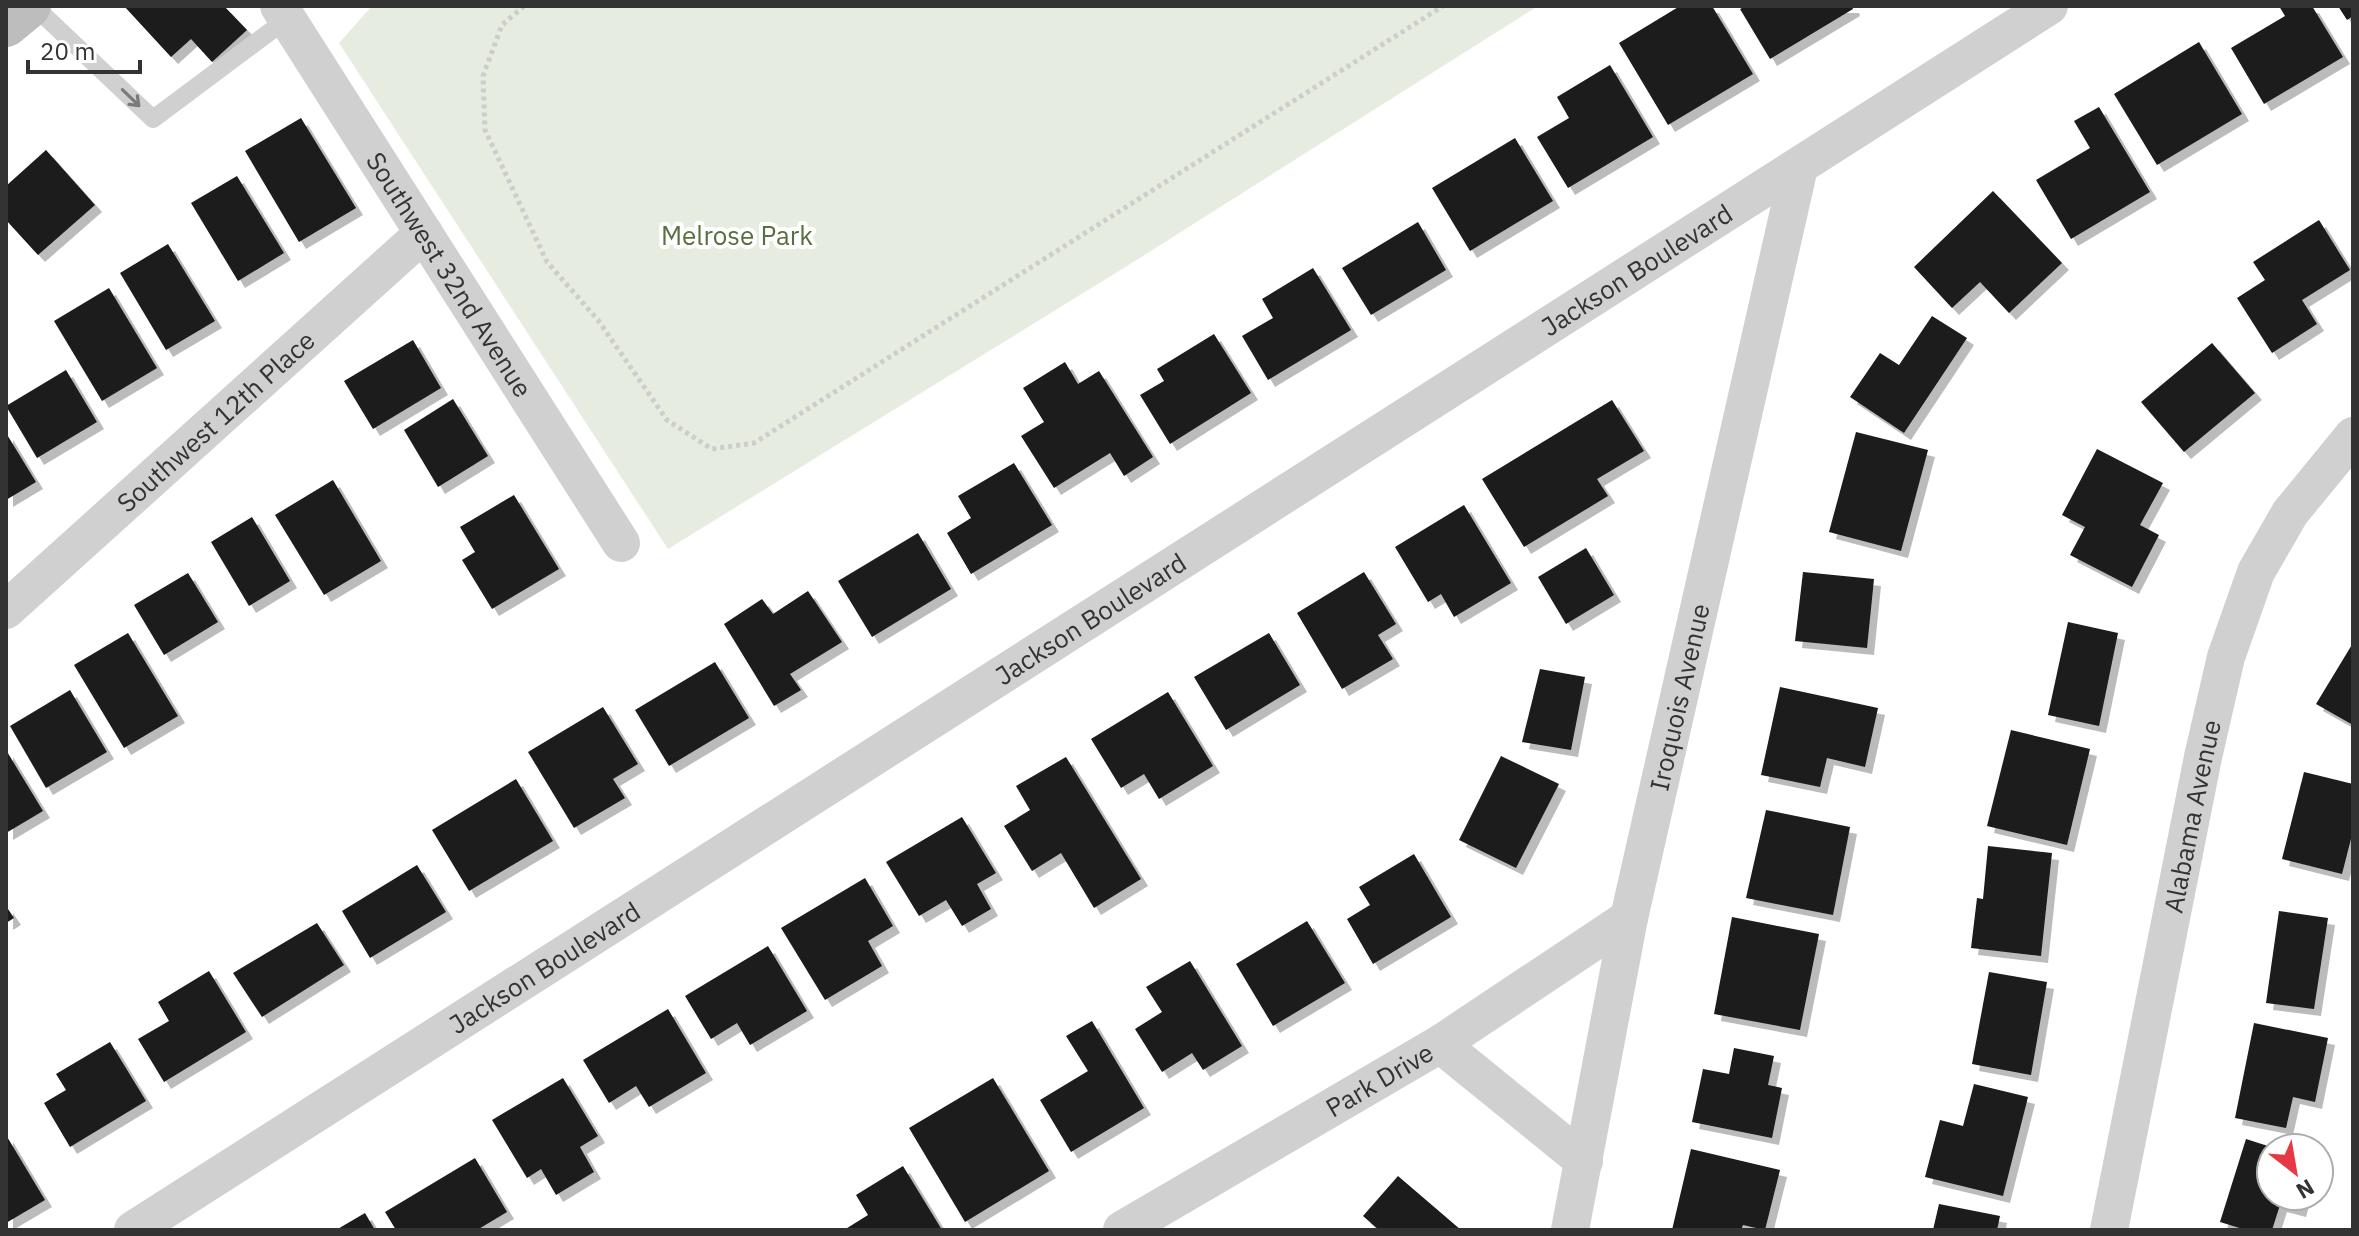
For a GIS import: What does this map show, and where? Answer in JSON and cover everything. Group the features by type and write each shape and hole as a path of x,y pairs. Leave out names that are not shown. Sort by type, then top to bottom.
{"main road":[{"path":"6,25 32,6"}],"street":[{"name":"Jackson Boulevard","path":"133,1230 2049,6"},
{"name":"Southwest 32nd Avenue","path":"283,12 621,543"},
{"name":"Iroquois Avenue","path":"1570,1230 1629,918 1799,167"},
{"name":"Southwest 12th Place","path":"6,610 424,233"},
{"name":"Alabama Avenue","path":"2109,1230 2200,772 2226,657 2256,572 2290,513 2353,436"},
{"name":"Park Drive","path":"1122,1230 1440,1044 1629,918"},
{"path":"1440,1044 1584,1161"}],"lane":[{"path":"32,6 153,119 283,12"}],"path":[{"path":"524,6 502,25 483,76 485,130 547,262 598,320 667,420 712,449 754,443 1443,6"}],"green space":[{"name":"Melrose Park","path":"372,6 1538,6 1135,261 668,549 339,43"}],"building":[{"path":"124,6 224,6 247,30 212,62 191,39 171,57"},
{"path":"1680,6 1712,6 1753,74 1668,125 1619,43"},
{"path":"1746,6 1852,6 1853,9 1770,59 1740,9"},
{"path":"2279,6 2312,6 2343,57 2264,104 2231,48 2285,16"},
{"path":"2338,6 2353,6 2353,16 2347,20"},
{"path":"2199,42 2242,114 2157,165 2114,94"},
{"path":"1610,65 1653,137 1568,188 1537,137 1569,118 1557,97"},
{"path":"2099,107 2150,192 2071,239 2036,180 2090,148 2074,121"},
{"path":"301,118 356,208 299,242 245,151"},
{"path":"1515,138 1553,201 1470,251 1432,188"},
{"path":"46,150 95,205 38,255 6,220 6,186"},
{"path":"237,176 284,253 238,281 191,203"},
{"path":"1993,191 2062,263 2009,313 1980,282 1952,308 1914,267"},
{"path":"2319,220 2350,270 2302,300 2317,324 2272,353 2237,298 2265,280 2253,262"},
{"path":"1418,222 1446,270 1371,315 1342,268"},
{"path":"168,244 215,321 166,350 120,273"},
{"path":"1313,268 1351,330 1268,380 1242,336 1273,318 1262,299"},
{"path":"109,288 157,368 102,401 54,321"},
{"path":"1932,316 1967,338 1904,433 1850,397 1880,353 1899,365"},
{"path":"1214,334 1251,393 1170,444 1140,395 1164,381 1157,369"},
{"path":"413,340 441,388 373,429 344,381"},
{"path":"2212,343 2255,393 2184,452 2141,402"},
{"path":"1065,362 1078,384 1099,371 1153,457 1124,476 1110,453 1054,488 1021,436 1044,422 1023,388"},
{"path":"66,370 97,422 37,458 6,406"},
{"path":"453,399 488,456 438,487 404,430"},
{"path":"1612,400 1644,451 1597,479 1608,496 1524,547 1482,479"},
{"path":"1856,432 1928,450 1901,551 1829,532"},
{"path":"6,433 36,482 6,500"},
{"path":"2097,449 2163,483 2140,525 2159,535 2132,587 2070,555 2085,527 2062,515"},
{"path":"1014,463 1052,525 971,574 947,533 971,518 958,496"},
{"path":"333,480 381,561 324,595 275,515"},
{"path":"514,495 559,569 492,609 462,560 475,552 460,527"},
{"path":"1464,505 1511,583 1454,617 1441,594 1428,602 1395,547"},
{"path":"252,517 290,581 249,606 211,542"},
{"path":"918,533 951,589 872,637 838,581"},
{"path":"1586,548 1614,595 1566,624 1538,577"},
{"path":"1364,572 1396,624 1378,635 1393,659 1342,689 1297,613"},
{"path":"1803,572 1874,579 1867,648 1795,641"},
{"path":"188,573 218,622 164,655 134,605"},
{"path":"808,591 842,642 790,674 801,690 774,706 724,624 762,599 773,614"},
{"path":"2068,622 2118,633 2099,726 2048,715"},
{"path":"128,633 178,716 124,748 74,665"},
{"path":"1269,633 1300,685 1226,730 1194,677"},
{"path":"2353,643 2353,725 2316,704"},
{"path":"715,662 749,718 669,766 635,710"},
{"path":"1540,669 1585,677 1571,750 1522,742"},
{"path":"1780,687 1878,708 1865,767 1827,758 1820,787 1761,775"},
{"path":"70,690 107,752 46,788 10,726"},
{"path":"1168,692 1213,766 1159,799 1144,774 1121,788 1091,739"},
{"path":"603,707 638,764 613,779 625,798 574,828 528,752"},
{"path":"2011,730 2090,749 2067,845 1987,826"},
{"path":"6,750 43,811 6,833"},
{"path":"1501,756 1559,784 1516,868 1459,840"},
{"path":"1066,757 1141,879 1094,908 1061,853 1032,871 1004,826 1030,810 1016,786"},
{"path":"2304,772 2353,784 2353,831 2342,874 2282,859"},
{"path":"516,779 553,841 469,891 432,830"},
{"path":"1766,810 1850,827 1833,915 1746,898"},
{"path":"962,817 996,873 977,884 991,909 962,926 946,900 919,916 886,862"},
{"path":"1988,846 2052,853 2041,956 1971,948 1977,898 1983,899"},
{"path":"1414,854 1451,917 1373,964 1347,919 1370,905 1359,887"},
{"path":"417,865 446,912 370,958 342,911"},
{"path":"865,878 893,926 868,941 882,966 825,1000 781,928"},
{"path":"6,906 14,918 6,923"},
{"path":"2279,911 2328,918 2314,1009 2266,1003"},
{"path":"1732,917 1819,934 1800,1030 1714,1014"},
{"path":"1307,921 1345,983 1273,1026 1236,964"},
{"path":"317,923 344,965 262,1017 233,973"},
{"path":"768,946 807,1011 750,1045 737,1023 711,1039 685,996"},
{"path":"1190,961 1242,1046 1203,1070 1192,1053 1162,1072 1135,1029 1162,1012 1146,987"},
{"path":"209,971 246,1032 164,1082 138,1039 169,1021 158,1002"},
{"path":"1989,972 2047,982 2031,1075 1972,1064"},
{"path":"668,1009 706,1073 649,1107 636,1086 609,1103 583,1060"},
{"path":"1092,1021 1144,1108 1071,1152 1040,1100 1088,1071 1066,1036"},
{"path":"2254,1023 2328,1038 2315,1102 2293,1097 2286,1128 2235,1118"},
{"path":"110,1042 146,1101 70,1147 44,1103 66,1090 56,1074"},
{"path":"1734,1048 1774,1056 1768,1085 1782,1088 1772,1138 1692,1122 1703,1069 1729,1074"},
{"path":"563,1078 598,1136 580,1147 594,1172 556,1195 541,1169 527,1178 492,1120"},
{"path":"993,1078 1049,1171 965,1222 909,1128"},
{"path":"1974,1084 2028,1097 2003,1196 1925,1177 1940,1120 1963,1126"},
{"path":"6,1135 45,1200 6,1223"},
{"path":"2246,1139 2255,1142 2255,1212 2278,1212 2272,1230 2246,1230 2220,1222"},
{"path":"1691,1149 1780,1170 1765,1230 1743,1225 1741,1230 1672,1230"},
{"path":"475,1158 507,1212 477,1230 396,1230 385,1212"},
{"path":"903,1166 942,1230 844,1230 868,1215 856,1195"},
{"path":"1398,1176 1461,1230 1379,1230 1363,1216"},
{"path":"1939,1204 2000,1216 1997,1230 1933,1230"},
{"path":"365,1213 375,1230 336,1230"}]}
